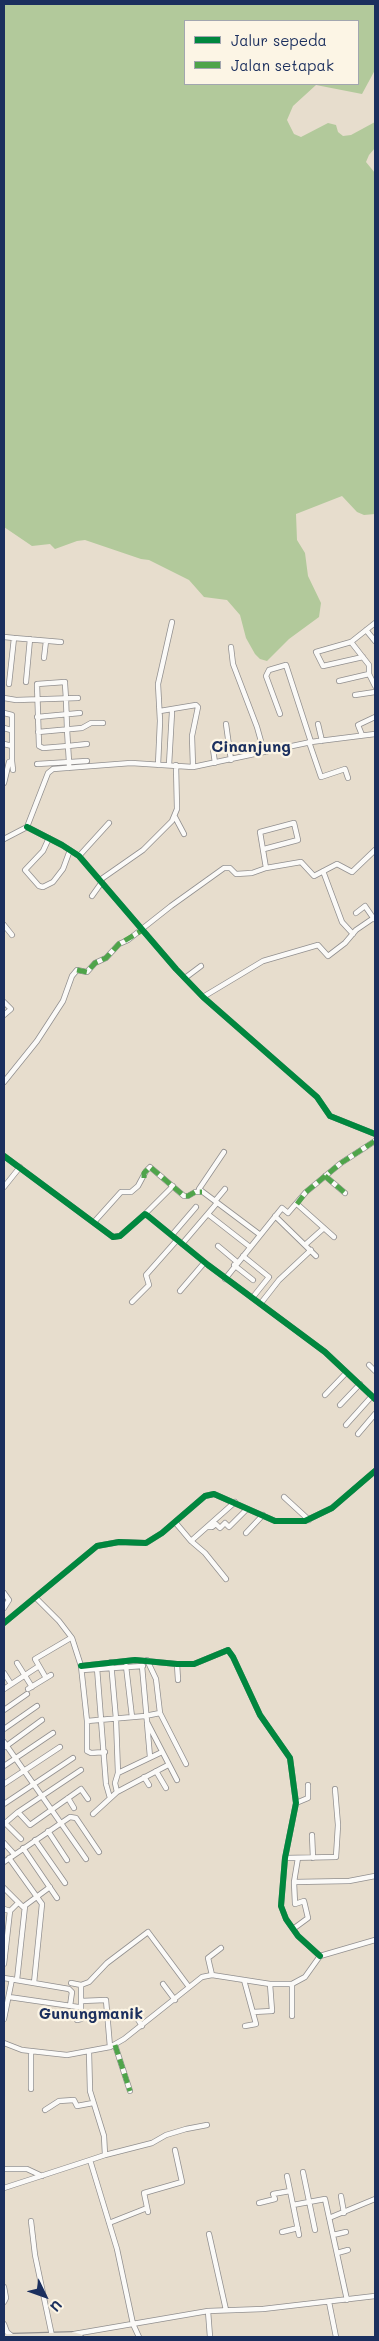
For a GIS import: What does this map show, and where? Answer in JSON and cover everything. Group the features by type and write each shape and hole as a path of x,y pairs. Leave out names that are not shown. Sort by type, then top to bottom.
{"main road":[{"path":"4,2337 73,2334 80,2337"}],"street":[{"path":"158,765 160,711 158,684 172,622"},
{"path":"363,657 321,665 316,652 351,642 375,624"},
{"path":"366,630 375,641"},
{"path":"4,637 61,642"},
{"path":"10,684 14,638"},
{"path":"26,682 30,639"},
{"path":"44,658 46,640"},
{"path":"351,642 370,667 369,674 375,686"},
{"path":"231,647 233,664 257,727 264,752"},
{"path":"280,714 266,676 269,670 286,666 320,777 345,769 348,778"},
{"path":"339,681 369,674"},
{"path":"69,765 68,746 66,714 66,699 63,682 38,684 37,717 40,748 68,746 87,744"},
{"path":"355,695 375,692"},
{"path":"4,698 16,700 78,698"},
{"path":"160,711 196,705 198,707 192,736 193,767"},
{"path":"169,765 172,712"},
{"path":"4,713 18,716"},
{"path":"37,717 80,714"},
{"path":"4,784 12,746 12,715"},
{"path":"362,735 358,725 375,717"},
{"path":"38,732 82,728 103,722"},
{"path":"226,724 230,760"},
{"path":"318,724 322,740"},
{"path":"4,728 11,730"},
{"path":"37,764 131,763 193,767 310,742 375,734"},
{"path":"4,744 12,746"},
{"path":"213,749 214,763"},
{"path":"8,761 13,770"},
{"path":"4,839 27,827 48,773 53,769 87,761"},
{"path":"92,896 101,881 143,850 174,817 177,809 176,766"},
{"path":"174,817 184,834"},
{"path":"79,856 110,823"},
{"path":"264,849 298,840 295,824 260,832 266,868"},
{"path":"27,827 79,856 141,931 203,997 317,1097 330,1116 375,1134"},
{"path":"49,838 43,851 25,870 39,886 43,887 53,882 63,869 70,850"},
{"path":"4,1082 37,1041 63,1001 72,976 77,970 87,972 94,963 106,958 119,944 141,931 224,868 230,868 236,874 252,873 266,868 301,862 314,876 337,864 352,872 375,850"},
{"path":"323,871 342,922 353,934"},
{"path":"203,997 263,960 318,945 327,957 375,918 363,904 356,913"},
{"path":"4,925 12,935"},
{"path":"185,978 200,966"},
{"path":"4,1002 11,1009 4,1015"},
{"path":"225,1278 282,1208 288,1213 306,1192 325,1176 375,1141"},
{"path":"224,1152 199,1187 202,1192 259,1234"},
{"path":"4,1156 95,1221 113,1237 117,1237 145,1214 173,1186"},
{"path":"4,1187 20,1167"},
{"path":"95,1221 121,1192 131,1192 138,1186 148,1168 164,1177 182,1194 188,1196 195,1192 202,1192"},
{"path":"325,1176 345,1193"},
{"path":"182,1244 209,1215 225,1189"},
{"path":"297,1204 334,1237"},
{"path":"172,1235 196,1207"},
{"path":"145,1214 204,1263 253,1297 325,1352 374,1398 346,1424"},
{"path":"209,1215 250,1247"},
{"path":"275,1216 306,1244 316,1256"},
{"path":"306,1244 324,1228"},
{"path":"132,1302 149,1284 146,1275 177,1240"},
{"path":"218,1246 253,1280"},
{"path":"261,1303 279,1280 311,1250"},
{"path":"243,1256 269,1278 253,1297"},
{"path":"180,1291 204,1263"},
{"path":"369,1365 375,1371"},
{"path":"325,1395 346,1373"},
{"path":"340,1405 360,1384"},
{"path":"358,1434 375,1414"},
{"path":"4,1623 97,1546 119,1542 146,1543 206,1496 214,1494 275,1521 291,1523 309,1520 332,1508 375,1471"},
{"path":"284,1497 309,1520"},
{"path":"191,1541 235,1502"},
{"path":"207,1526 212,1527 216,1524 220,1528 225,1523 229,1527 247,1509"},
{"path":"246,1533 263,1515"},
{"path":"175,1522 191,1541 205,1553 226,1579"},
{"path":"4,1593 9,1600 4,1606"},
{"path":"36,1598 68,1631 82,1668 87,1720 87,1751 91,1753 105,1752"},
{"path":"46,1678 35,1658 69,1639"},
{"path":"82,1668 111,1662 147,1660 194,1664 228,1650 234,1657 260,1715 290,1758 296,1803 285,1858 281,1906 293,1929 320,1956"},
{"path":"147,1660 156,1679 160,1712 186,1764"},
{"path":"111,1662 116,1719 118,1773 115,1783 117,1792"},
{"path":"17,1663 25,1675 29,1690"},
{"path":"177,1664 178,1680"},
{"path":"82,1668 150,1665"},
{"path":"4,1689 39,1666"},
{"path":"126,1666 132,1717"},
{"path":"142,1666 145,1716 177,1780"},
{"path":"97,1668 106,1784 110,1798"},
{"path":"4,1673 11,1684"},
{"path":"4,1710 51,1675"},
{"path":"4,1729 37,1706"},
{"path":"87,1720 145,1716 160,1712"},
{"path":"42,1720 5,1745 86,1859"},
{"path":"147,1722 150,1757"},
{"path":"4,1766 53,1733"},
{"path":"4,1784 60,1747"},
{"path":"118,1773 162,1752"},
{"path":"4,1804 73,1758"},
{"path":"93,1814 117,1792 168,1765"},
{"path":"21,1839 4,1824 18,1812 81,1770"},
{"path":"156,1771 166,1788"},
{"path":"144,1777 149,1785"},
{"path":"296,1803 308,1798 308,1785"},
{"path":"18,1812 31,1827 83,1787 88,1799"},
{"path":"285,1858 336,1858 338,1826 335,1789"},
{"path":"68,1798 74,1808"},
{"path":"4,1862 70,1816 76,1818 99,1852"},
{"path":"48,1831 68,1860"},
{"path":"312,1835 314,1858"},
{"path":"35,1840 65,1883"},
{"path":"4,1843 14,1854"},
{"path":"23,1848 56,1898"},
{"path":"9,1858 42,1907 34,1983"},
{"path":"293,1929 308,1918 304,1901 294,1904 294,1882 298,1858"},
{"path":"294,1882 349,1881 375,1876"},
{"path":"4,2019 8,1997 15,1980 25,1906 50,1887"},
{"path":"4,1888 18,1902 25,1906"},
{"path":"4,1964 10,1911 18,1902"},
{"path":"4,1909 10,1911"},
{"path":"71,1983 81,1985 92,1980 107,1963 148,1932 189,1988"},
{"path":"4,2043 31,2051 67,2055 112,2046 142,2026 202,1977 212,1975 270,1984 292,1984 305,1977 320,1956 375,1940"},
{"path":"212,1975 208,1958 221,1948"},
{"path":"4,1978 69,1989 72,1992 70,2006"},
{"path":"244,1980 256,2025 245,2026"},
{"path":"163,1984 175,2000"},
{"path":"253,2012 272,2010 270,1984"},
{"path":"292,1984 292,2016"},
{"path":"77,2020 81,2019 81,1985"},
{"path":"8,1997 78,2008"},
{"path":"81,2002 106,2000 112,2046 130,2091"},
{"path":"134,2013 142,2026"},
{"path":"31,2051 31,2089"},
{"path":"89,2052 90,2091 104,2136 105,2155"},
{"path":"45,2110 58,2100 74,2100 77,2106 93,2103"},
{"path":"4,2188 105,2155 152,2143 166,2135 207,2125"},
{"path":"109,2223 148,2210 144,2194 182,2182 175,2150"},
{"path":"90,2160 124,2276 133,2324 139,2337"},
{"path":"4,2169 27,2170 42,2176"},
{"path":"303,2172 315,2230"},
{"path":"287,2176 299,2235"},
{"path":"259,2203 275,2199 273,2194 290,2191"},
{"path":"341,2196 344,2213"},
{"path":"292,2205 325,2199 347,2300"},
{"path":"329,2218 375,2199"},
{"path":"31,2221 35,2255 52,2336"},
{"path":"282,2232 298,2228"},
{"path":"333,2235 346,2232"},
{"path":"209,2234 226,2310"},
{"path":"337,2253 348,2250"},
{"path":"4,2287 6,2298 4,2302"},
{"path":"73,2334 208,2311 329,2302 375,2296"},
{"path":"329,2302 336,2337"},
{"path":"208,2311 210,2337"},
{"path":"4,2324 7,2332 13,2337"}],"green space":[{"path":"4,4 375,4 375,70 362,94 316,85 293,106 287,120 294,134 301,137 328,123 336,125 338,132 343,136 351,135 375,122 375,148 366,162 375,173 375,514 364,515 357,512 342,496 296,514 297,540 305,553 308,576 321,603 319,617 289,639 267,661 260,659 255,654 246,638 240,615 227,600 204,597 189,580 149,560 85,540 55,549 50,544 32,546 4,527"}],"marked path":[{"path":"77,970 87,972 95,963 106,958 119,944 141,931"},
{"path":"297,1204 306,1192 341,1163 375,1141"},
{"path":"144,1178 144,1173 150,1167 184,1196 195,1192 202,1192"},
{"path":"325,1176 345,1193"},
{"path":"115,2045 130,2091"}],"cycle path":[{"path":"27,827 79,856 176,969 203,997 317,1097 330,1116 375,1134"},
{"path":"4,1156 113,1237 120,1236 145,1214 208,1265 325,1352 375,1399"},
{"path":"4,1623 97,1546 119,1542 146,1543 162,1533 205,1496 214,1494 275,1521 305,1521 332,1508 375,1471"},
{"path":"81,1666 135,1660 194,1664 228,1650 260,1715 290,1758 296,1803 285,1858 281,1906 286,1919 298,1936 320,1956"}],"district":[{"name":"Cinanjung","path":"251,747"},
{"name":"Gunungmanik","path":"91,2014"}]}
